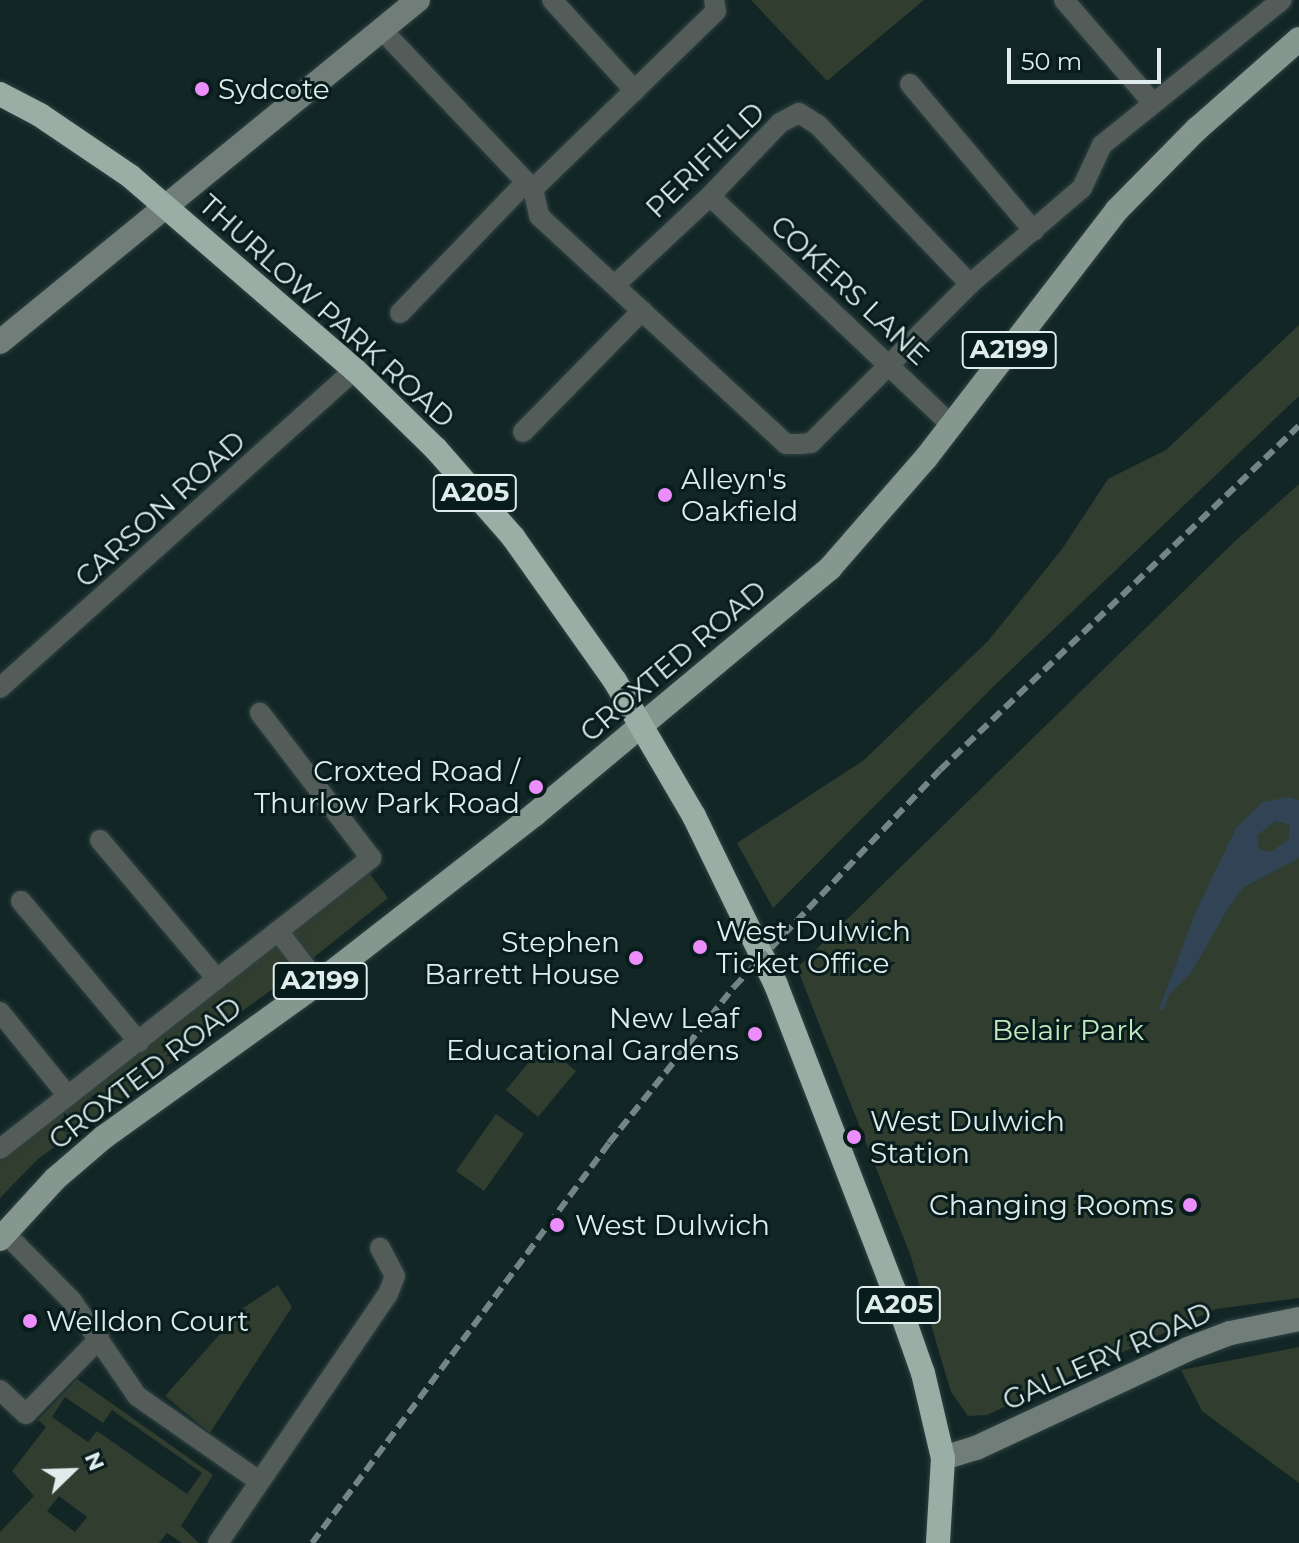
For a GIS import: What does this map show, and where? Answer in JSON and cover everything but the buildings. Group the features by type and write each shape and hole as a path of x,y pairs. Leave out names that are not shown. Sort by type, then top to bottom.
{"highway":[{"name":"THURLOW PARK ROAD","path":"0,94 40,115 130,176 355,370 436,449 513,537 642,724 719,864 788,1012 918,1360 943,1458 938,1543"}],"main road":[{"name":"CROXTED ROAD","path":"2,1236 55,1179 104,1137 318,983 535,814 830,568 893,499 1117,210 1197,129 1299,39"}],"street":[{"path":"0,342 418,0"},
{"path":"552,0 635,91"},
{"path":"400,313 716,11 714,0"},
{"path":"1064,0 1153,103"},
{"path":"382,30 530,186 539,216 786,444 800,444 811,443 970,284 1082,188 1102,145 1282,0"},
{"path":"910,84 1034,231"},
{"name":"PERIFIELD","path":"616,284 710,196 780,123 799,113 818,125 970,284"},
{"name":"COKERS LANE","path":"710,196 951,425"},
{"path":"523,432 642,311"},
{"name":"CARSON ROAD","path":"0,688 355,370"},
{"path":"0,1149 371,858 260,713"},
{"path":"100,840 217,979"},
{"path":"21,901 139,1042"},
{"path":"278,931 318,983"},
{"path":"0,1012 68,1096"},
{"path":"2,1236 72,1301 137,1396 259,1481"},
{"path":"218,1543 388,1294 395,1276 380,1248"},
{"name":"GALLERY ROAD","path":"943,1458 976,1448 1188,1349 1230,1333 1299,1319"},
{"path":"0,1390 26,1414 99,1339"}],"green space":[{"path":"751,0 924,0 827,81"},
{"path":"1299,325 1299,396 994,686 773,908 737,843 864,760 988,641 1062,549 1108,479 1166,450"},
{"name":"Belair Park","path":"1299,484 1299,1298 1216,1309 987,1415 968,1416 951,1392 910,1254 797,968 1233,543"},
{"path":"367,870 388,898 288,978 38,1159 0,1198 0,1160"},
{"path":"544,1044 576,1071 538,1117 506,1090"},
{"path":"496,1114 524,1134 484,1191 456,1171"},
{"path":"278,1285 292,1307 210,1433 165,1396 243,1308"},
{"path":"1299,1347 1299,1483 1202,1411 1181,1370"},
{"path":"77,1379 213,1475 181,1526 199,1543 182,1543 167,1533 159,1543 0,1543 0,1532 34,1496 12,1471 46,1427 38,1420","holes":["65,1397 103,1423 112,1410 202,1473 187,1494 97,1431 88,1442 52,1417","59,1496 87,1517 75,1532 47,1511"]}],"water":[{"path":"1288,797 1299,800 1299,858 1244,887 1230,905 1191,973 1170,993 1163,1011 1159,1009 1196,911 1236,828 1263,802","holes":["1276,821 1290,825 1289,839 1270,852 1259,849 1257,835"]}],"railway":[{"path":"312,1543 609,1143 734,987 940,770 1299,426"}],"place":[{"name":"Sydcote","path":"202,89"},
{"name":"Alleyn's Oakfield","path":"665,495"},
{"name":"Croxted Road / Thurlow Park Road","path":"536,787"},
{"name":"West Dulwich Ticket Office","path":"700,947"},
{"name":"Stephen Barrett House","path":"636,958"},
{"name":"New Leaf Educational Gardens","path":"755,1034"},
{"name":"West Dulwich Station","path":"854,1137"},
{"name":"Changing Rooms","path":"1190,1205"},
{"name":"West Dulwich","path":"557,1225"},
{"name":"Welldon Court","path":"30,1321"}]}
